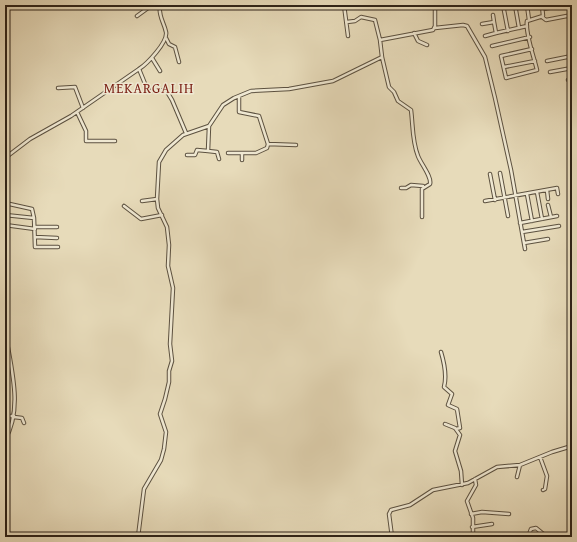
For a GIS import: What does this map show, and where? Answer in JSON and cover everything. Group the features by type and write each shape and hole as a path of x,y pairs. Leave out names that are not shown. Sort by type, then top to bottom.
{"street":[{"path":"5,158 44,130 83,108 139,69 152,58 166,37 166,31 160,18 159,5 148,8 137,16"},
{"path":"344,5 348,36"},
{"path":"435,5 435,28"},
{"path":"503,5 508,30"},
{"path":"515,5 519,28"},
{"path":"527,5 529,20 527,21 527,26 535,61 536,72 508,78 505,77 502,56 532,49"},
{"path":"542,5 542,17"},
{"path":"542,9 568,5"},
{"path":"493,15 496,33"},
{"path":"529,20 542,17 546,20 572,15"},
{"path":"347,22 354,21 361,17 376,20 389,87 394,92 398,101 411,110 415,145 431,183 424,186 411,185 406,188 401,188"},
{"path":"482,24 494,22"},
{"path":"380,40 435,28 463,25 467,26 485,57 503,131 525,249"},
{"path":"485,36 527,26"},
{"path":"414,33 418,41 427,45"},
{"path":"492,46 530,37"},
{"path":"166,38 169,44 175,47 179,62"},
{"path":"547,61 572,56"},
{"path":"138,537 144,489 161,460 164,449 166,432 160,414 169,382 169,371 172,361 170,344 173,288 168,266 169,245 167,227 157,200 159,162 166,150 186,133 202,130 209,126 223,105 239,96 251,91 289,89 333,81 382,57"},
{"path":"152,58 160,71"},
{"path":"504,67 535,61"},
{"path":"550,72 572,68"},
{"path":"139,69 148,91 166,90 172,100 186,133"},
{"path":"568,80 572,79"},
{"path":"58,88 75,87 83,108"},
{"path":"228,153 257,152 267,148 268,144 259,116 239,112 239,96"},
{"path":"77,112 86,131 86,141 115,140"},
{"path":"208,151 209,126"},
{"path":"268,144 296,145"},
{"path":"187,155 195,155 198,150 217,152 218,159"},
{"path":"242,152 242,160"},
{"path":"500,173 508,216"},
{"path":"490,174 494,200"},
{"path":"422,217 422,189 424,186"},
{"path":"485,202 557,188 558,194"},
{"path":"547,190 548,199"},
{"path":"537,192 542,219"},
{"path":"527,194 532,221"},
{"path":"142,201 157,200"},
{"path":"6,202 32,208 35,228 35,247 58,247"},
{"path":"548,205 550,217"},
{"path":"124,206 141,219 162,215"},
{"path":"5,214 34,218"},
{"path":"520,223 557,216"},
{"path":"5,225 35,228 58,227"},
{"path":"522,232 559,226"},
{"path":"35,238 57,238"},
{"path":"524,244 548,239"},
{"path":"5,330 14,394 14,417 12,426 5,440"},
{"path":"441,352 446,379 444,387 445,390 452,394 448,405 457,409 460,422 460,428 456,429"},
{"path":"5,416 22,418 24,423"},
{"path":"445,424 456,429 460,437 456,443 455,451 461,472 462,485"},
{"path":"392,537 389,514 391,510 410,505 433,490 462,485 497,467 520,465 558,449 572,446"},
{"path":"540,457 547,476 545,489 543,490"},
{"path":"518,477 520,465"},
{"path":"473,537 471,514 467,500 476,485 475,479"},
{"path":"471,514 482,512 510,514"},
{"path":"472,527 492,524"},
{"path":"528,537 531,529 536,528 547,537"}],"district":[{"name":"MEKARGALIH","path":"149,88"}]}
